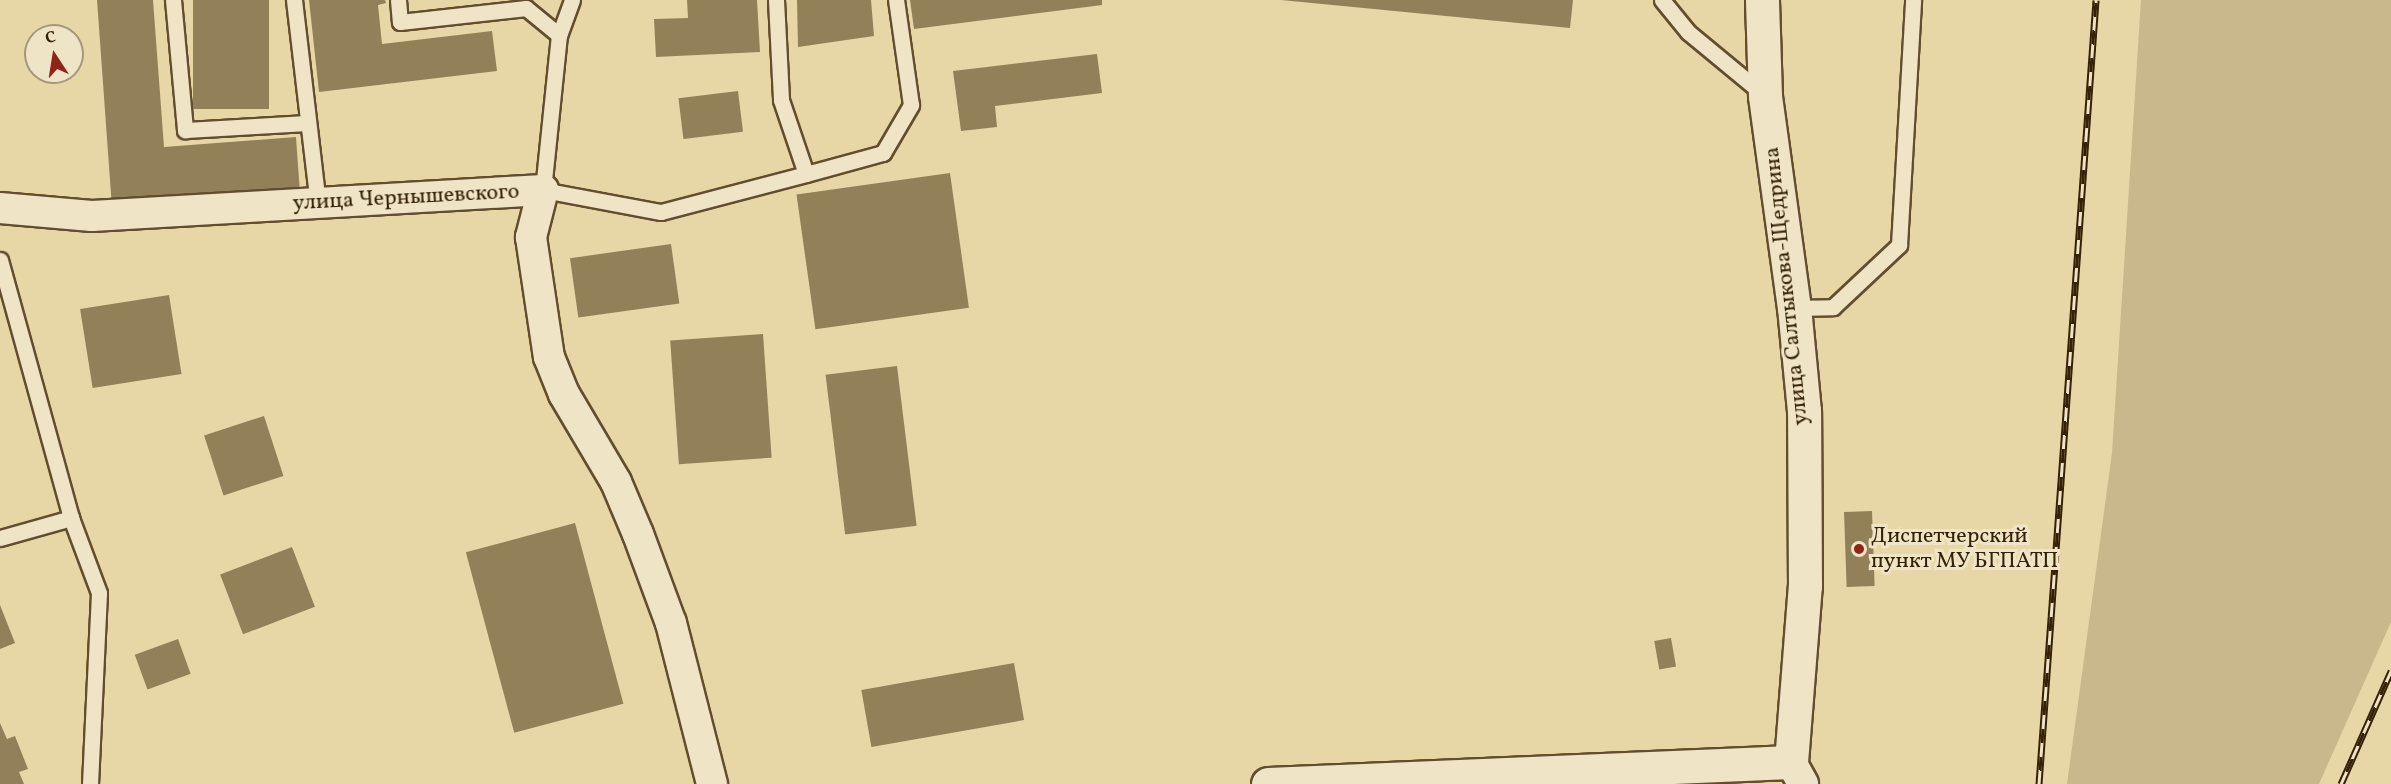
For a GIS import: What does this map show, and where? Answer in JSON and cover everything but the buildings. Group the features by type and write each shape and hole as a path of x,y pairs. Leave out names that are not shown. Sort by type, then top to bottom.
{"street":[{"name":"улица Салтыкова-Щедрина","path":"1762,0 1765,96 1794,308 1804,411 1805,586 1797,773"},
{"name":"улица Чернышевского","path":"0,208 92,216 543,190 531,237 549,357 564,394 616,482 654,578 671,623 712,784"},
{"path":"1268,784 1797,773"}],"lane":[{"path":"173,0 185,130 308,123"},
{"path":"294,0 318,203"},
{"path":"398,0 400,22 526,8 560,35"},
{"path":"572,0 560,35 543,190 661,212 883,153 911,105 896,0"},
{"path":"776,0 781,100 806,174"},
{"path":"1662,0 1688,32 1765,96"},
{"path":"1794,308 1833,308 1899,245 1913,0"},
{"path":"0,260 71,518 99,593 90,784"},
{"path":"0,538 71,518"}],"shaded area":[{"path":"2141,0 2391,0 2391,622 2319,784 2067,784 2112,453"}],"railway":[{"path":"2039,784 2096,0"},
{"path":"2341,784 2391,671"}],"place":[{"name":"Диспетчерский пункт МУ БГПАТП","path":"1859,549"}]}
